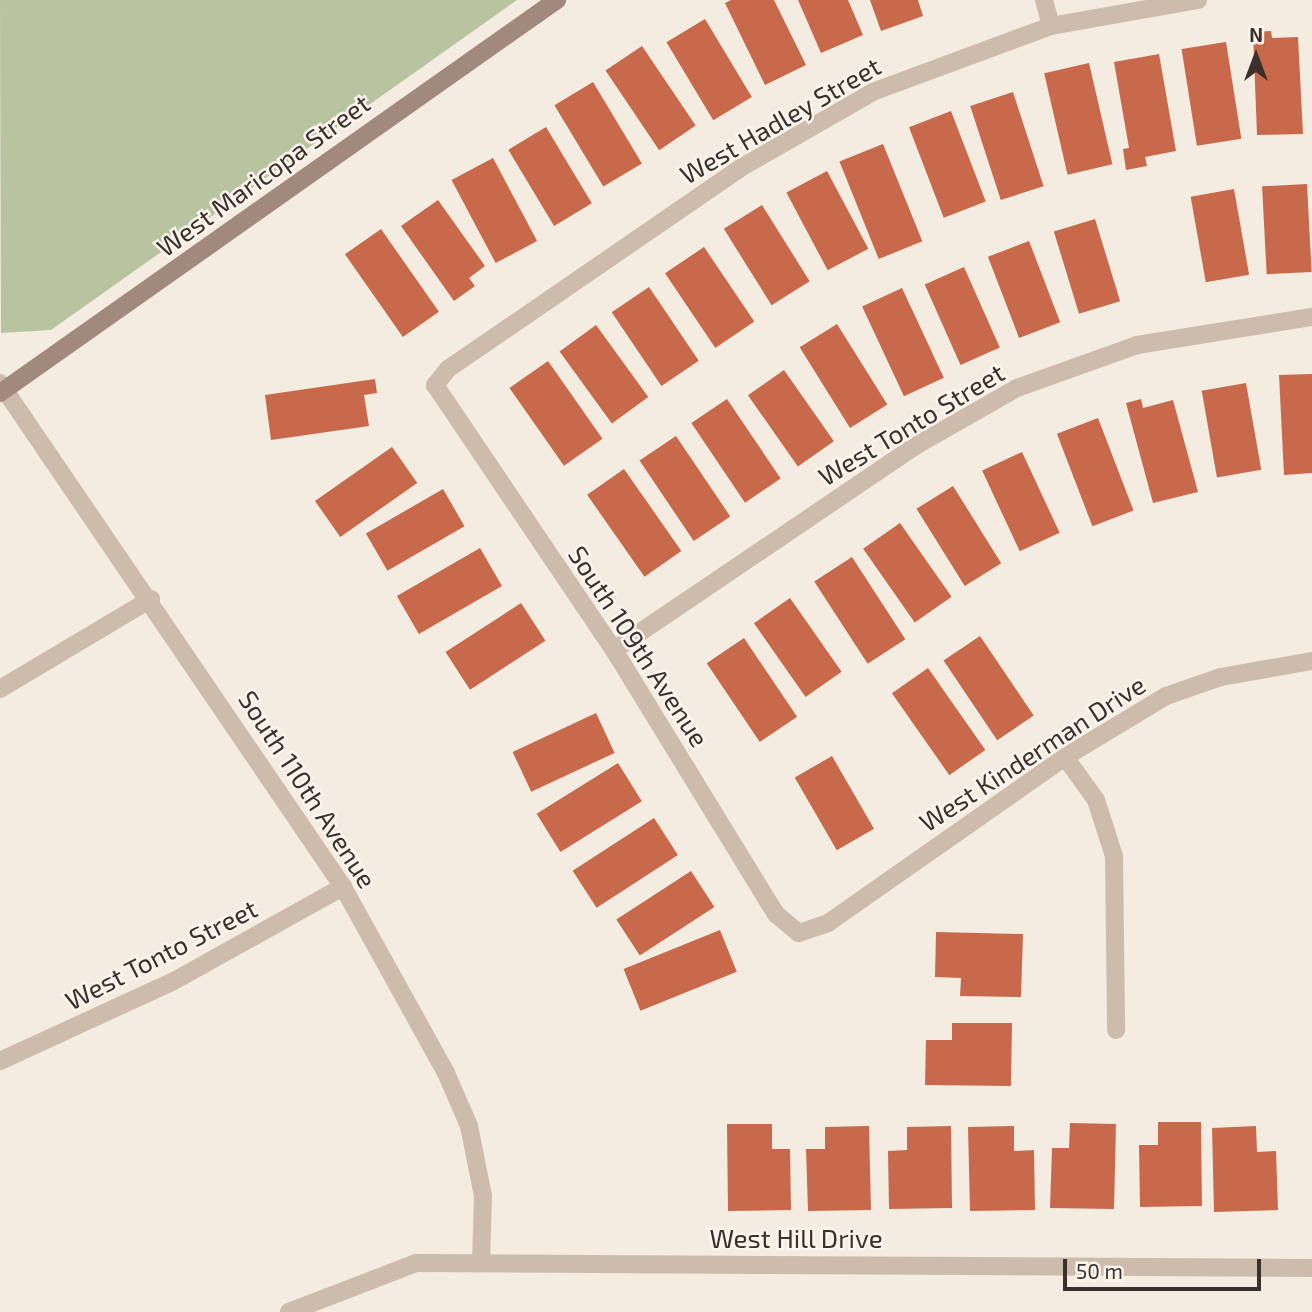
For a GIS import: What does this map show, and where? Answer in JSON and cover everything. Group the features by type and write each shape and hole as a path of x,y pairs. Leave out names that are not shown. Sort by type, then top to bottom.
{"street":[{"name":"West Maricopa Street","path":"1,389 557,0"},
{"path":"1044,0 1051,26"},
{"name":"West Hadley Street","path":"435,386 459,361 742,167 873,92 1051,26 1198,0"},
{"name":"West Tonto Street","path":"614,650 917,445 1017,388 1137,345 1312,317"},
{"name":"South 109th Avenue","path":"435,386 614,650 776,914 799,933"},
{"name":"South 110th Avenue","path":"1,389 151,599 343,887 469,1126 483,1196 481,1262"},
{"path":"0,689 151,599"},
{"name":"West Kinderman Drive","path":"799,933 828,923 1065,757 1166,696 1202,682 1312,661"},
{"path":"1065,757 1096,800 1114,856 1116,1030"},
{"name":"West Tonto Street","path":"0,1061 172,982 343,887"},
{"name":"West Hill Drive","path":"289,1312 416,1263 1312,1268"}],"green space":[{"path":"0,0 517,0 51,330 1,333"}],"building":[{"path":"731,0 774,0 806,65 765,85 725,3"},
{"path":"798,0 848,0 863,35 821,53"},
{"path":"870,0 918,0 923,16 881,31"},
{"path":"705,19 752,97 713,120 666,42"},
{"path":"1271,31 1272,38 1298,37 1303,134 1257,135 1253,32"},
{"path":"1226,42 1241,139 1197,146 1182,49"},
{"path":"642,46 696,126 659,150 606,71"},
{"path":"1159,54 1176,151 1145,157 1147,166 1126,170 1123,149 1129,148 1114,62"},
{"path":"1089,63 1112,164 1068,175 1044,73"},
{"path":"593,82 642,163 603,187 554,105"},
{"path":"1013,92 1044,186 1001,200 970,106"},
{"path":"951,111 986,202 944,218 909,127"},
{"path":"546,127 592,203 554,226 508,150"},
{"path":"883,144 922,241 879,259 839,162"},
{"path":"493,158 537,241 496,263 452,180"},
{"path":"827,171 868,249 828,270 786,193"},
{"path":"1307,184 1312,272 1267,274 1262,186"},
{"path":"1234,189 1249,275 1206,282 1191,197"},
{"path":"438,200 485,266 469,278 475,286 454,301 401,226"},
{"path":"762,205 810,281 772,305 724,229"},
{"path":"1095,219 1120,301 1079,314 1054,232"},
{"path":"381,229 439,312 403,337 345,254"},
{"path":"1029,241 1060,322 1019,338 988,257"},
{"path":"704,247 754,322 715,348 665,273"},
{"path":"964,267 1000,347 961,365 925,284"},
{"path":"649,287 699,361 661,386 612,312"},
{"path":"902,288 944,378 904,396 862,307"},
{"path":"837,324 887,405 850,428 800,347"},
{"path":"596,325 648,397 612,423 560,351"},
{"path":"548,361 602,439 564,466 509,388"},
{"path":"784,370 834,441 798,467 748,395"},
{"path":"1312,374 1312,473 1284,475 1279,375"},
{"path":"375,379 377,393 364,395 369,426 271,440 265,395"},
{"path":"1246,383 1261,470 1217,477 1202,391"},
{"path":"727,399 781,479 745,503 691,423"},
{"path":"1141,399 1143,408 1173,400 1198,492 1153,503 1126,403"},
{"path":"1098,418 1133,510 1092,526 1057,434"},
{"path":"676,436 730,516 694,541 640,461"},
{"path":"392,447 417,483 340,537 315,501"},
{"path":"1022,452 1060,533 1020,551 982,471"},
{"path":"624,469 681,551 644,577 587,495"},
{"path":"953,486 1001,563 965,586 917,509"},
{"path":"443,489 465,526 387,571 366,534"},
{"path":"900,523 952,597 915,623 863,549"},
{"path":"480,548 502,586 419,634 397,596"},
{"path":"852,557 905,639 868,664 814,582"},
{"path":"790,598 842,672 806,697 754,623"},
{"path":"521,603 546,641 470,690 446,652"},
{"path":"980,636 1034,716 997,740 944,661"},
{"path":"744,638 797,717 760,742 707,663"},
{"path":"928,668 985,750 949,775 892,693"},
{"path":"596,713 615,753 531,792 513,752"},
{"path":"832,756 874,829 837,850 795,778"},
{"path":"618,763 642,801 560,852 537,814"},
{"path":"654,818 678,855 597,908 573,871"},
{"path":"691,871 714,907 640,956 616,919"},
{"path":"720,930 737,972 640,1011 624,969"},
{"path":"936,932 1023,934 1021,997 960,996 961,978 935,977"},
{"path":"952,1023 1012,1023 1011,1086 925,1085 926,1040 952,1040"},
{"path":"1158,1122 1201,1122 1202,1206 1140,1207 1139,1145 1158,1145"},
{"path":"1070,1123 1116,1124 1114,1209 1050,1208 1052,1148 1069,1148"},
{"path":"727,1124 772,1124 772,1149 790,1149 791,1210 728,1211"},
{"path":"869,1126 871,1210 808,1211 806,1149 825,1149 825,1127"},
{"path":"951,1126 952,1208 889,1209 888,1151 907,1150 907,1127"},
{"path":"1014,1126 1014,1151 1034,1150 1035,1210 970,1211 968,1127"},
{"path":"1256,1126 1257,1152 1276,1151 1278,1210 1214,1212 1212,1128"}]}
